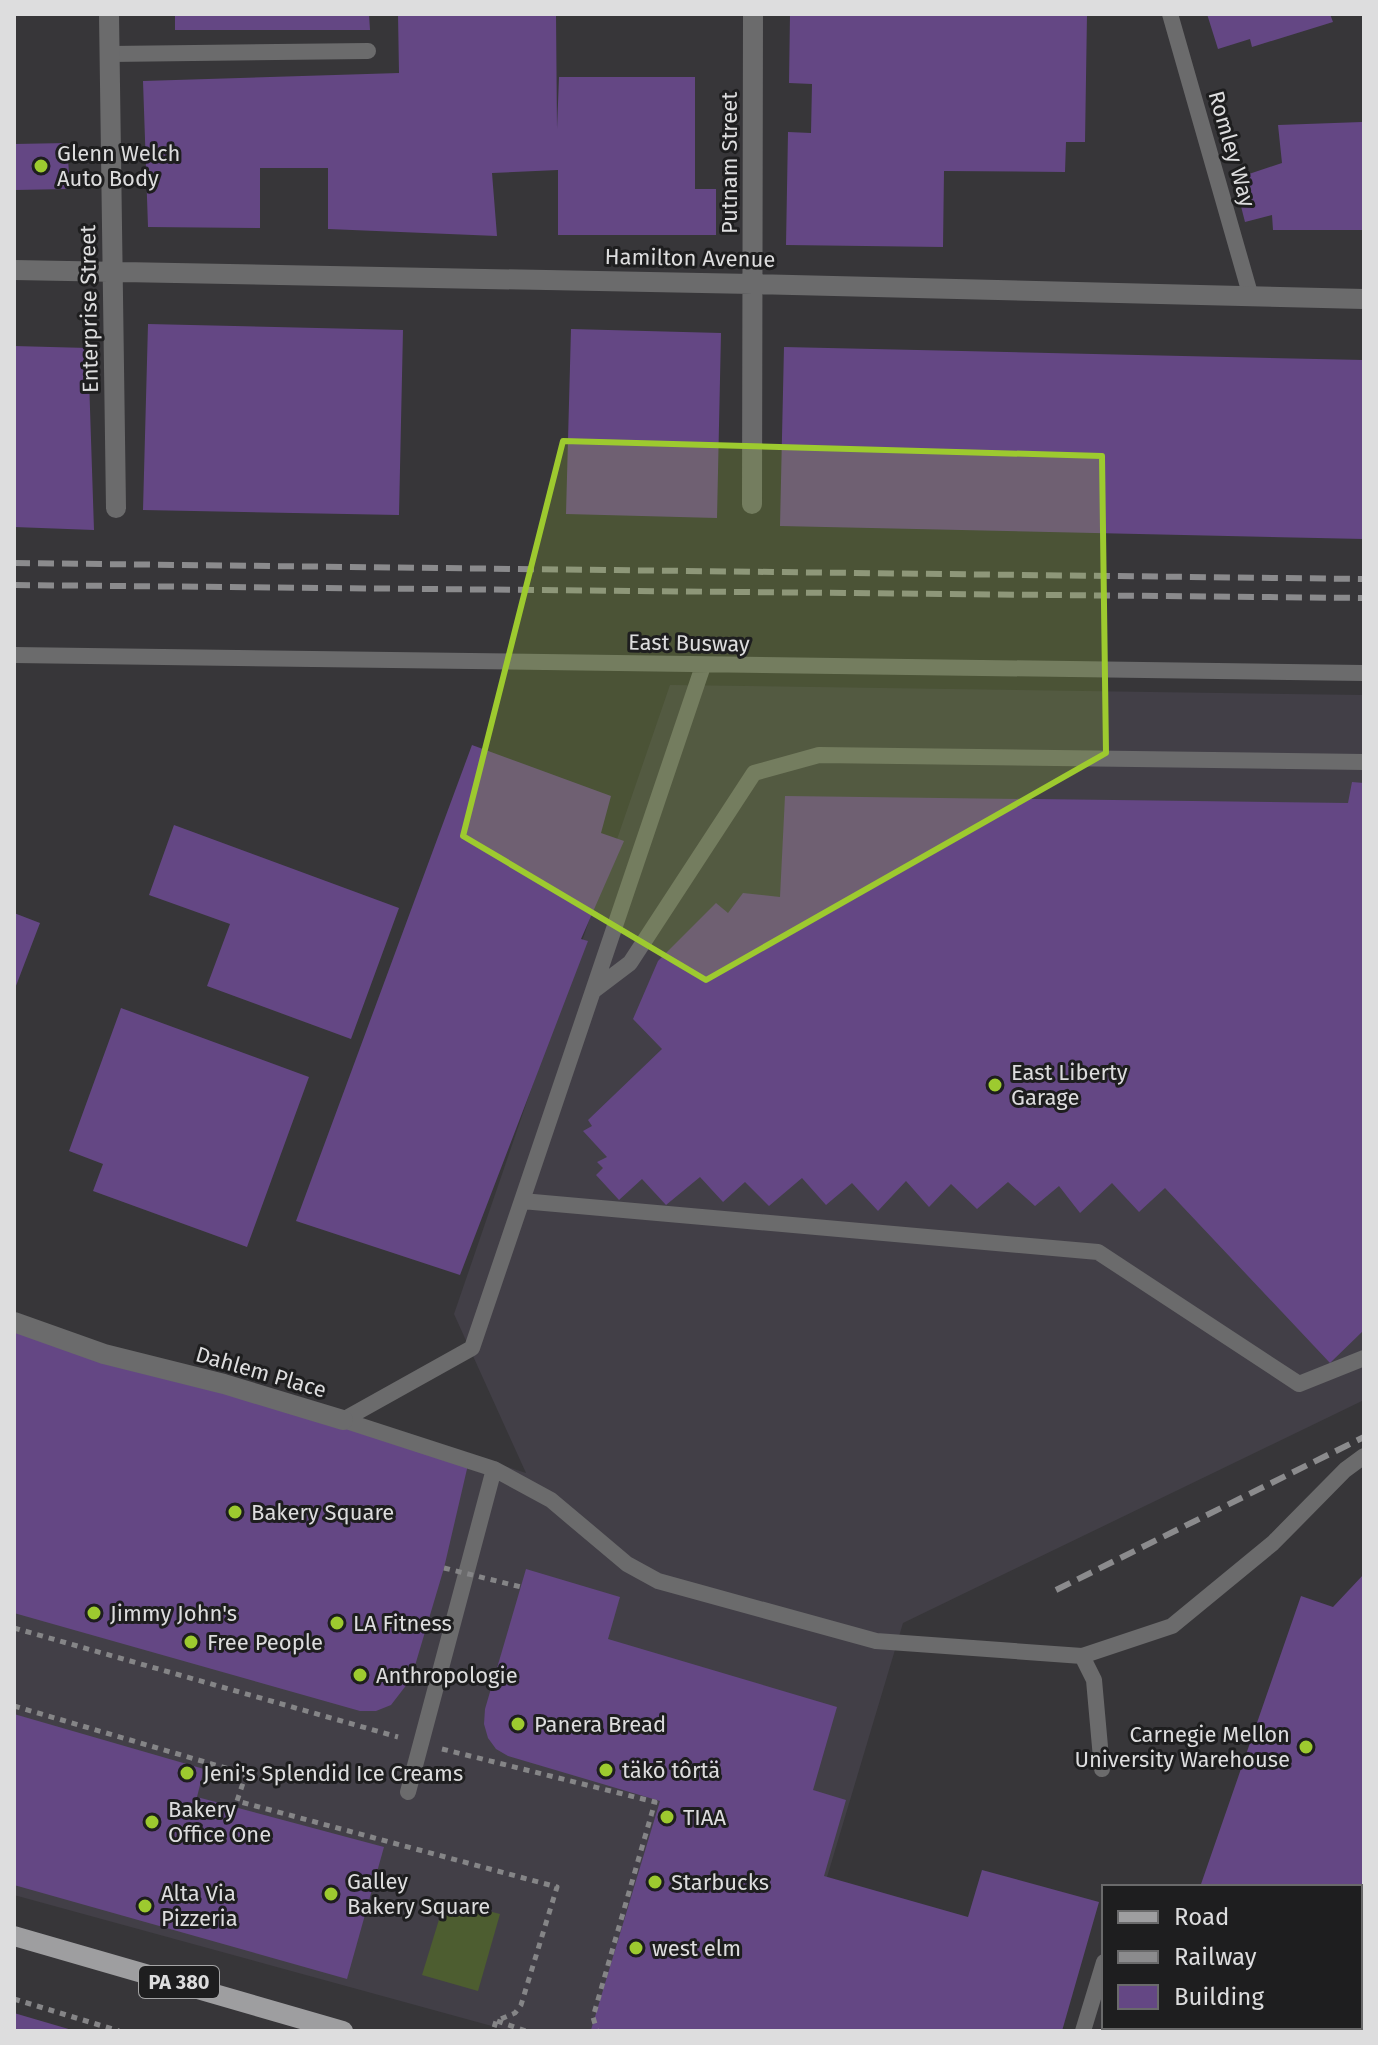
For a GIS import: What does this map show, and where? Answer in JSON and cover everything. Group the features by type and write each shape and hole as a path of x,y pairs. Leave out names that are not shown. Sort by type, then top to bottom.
{"main road":[{"name":"PA 380","path":"14,1936 343,2031"}],"street":[{"name":"Enterprise Street","path":"109,14 116,508"},
{"name":"Putnam Street","path":"752,504 753,14"},
{"name":"Hamilton Avenue","path":"14,270 1364,299"},
{"name":"Dahlem Place","path":"14,1322 104,1354 224,1384 343,1420"}],"lane":[{"name":"Romley Way","path":"1170,14 1251,297"},
{"path":"110,54 368,51"},
{"name":"East Busway","path":"14,655 1364,673"},
{"path":"343,1420 472,1348 703,666"},
{"path":"593,991 630,963 754,773 819,755 1364,762"},
{"path":"522,1201 1098,1252 1299,1384 1364,1358"},
{"name":"Dahlem Place","path":"343,1420 494,1469 551,1500 627,1564 658,1581 876,1641 1082,1656"},
{"path":"1102,1769 1094,1680 1082,1656 1172,1626 1273,1543 1345,1470 1364,1456"},
{"path":"408,1792 494,1469"},
{"path":"1083,2031 1102,1969"}],"path":[{"path":"444,1568 521,1587"},
{"path":"14,1706 246,1774 237,1801 557,1887 521,2005 515,2013 496,2021"},
{"path":"14,1999 119,2031"},
{"path":"493,2031 496,2021"},
{"path":"496,2021 526,2031"}],"highlighted area":[{"path":"563,441 1102,456 1106,753 706,980 463,836"}],"shaded area":[{"path":"670,685 1364,695 1364,1400 903,1623 781,2031 510,2031 14,1895 14,1344 419,1439 526,1473 454,1314"}],"green space":[{"path":"445,1900 500,1914 478,1991 422,1975"}],"building":[{"path":"175,14 369,14 370,30 175,30"},
{"path":"398,14 556,14 557,129 559,77 695,77 695,189 716,189 716,235 558,235 558,170 492,173 497,236 328,229 328,168 260,168 260,228 148,227 143,81 399,73"},
{"path":"790,14 1087,14 1085,142 1066,142 1065,172 944,171 943,247 786,245 788,132 811,133 812,84 789,83"},
{"path":"1207,14 1330,14 1333,22 1252,47 1250,39 1218,49"},
{"path":"1362,122 1364,230 1273,230 1272,215 1245,222 1234,179 1282,163 1278,125"},
{"name":"Glenn Welch Auto Body","path":"67,143 70,189 14,190 14,144"},
{"path":"148,324 403,330 399,515 143,510"},
{"path":"571,329 721,333 717,518 566,514"},
{"path":"14,346 88,348 94,530 14,527"},
{"path":"784,347 1364,360 1364,539 780,526"},
{"path":"472,745 611,796 601,833 624,841 581,939 588,941 460,1275 296,1221"},
{"name":"East Liberty Garage","path":"1352,782 1364,783 1364,1330 1330,1363 1165,1188 1139,1212 1112,1183 1080,1213 1059,1186 1035,1206 1008,1182 977,1209 951,1184 929,1207 906,1181 878,1211 852,1183 826,1205 802,1178 769,1206 745,1182 723,1202 700,1177 666,1205 642,1179 619,1200 596,1175 603,1168 597,1162 607,1157 583,1131 592,1126 588,1120 662,1049 633,1019 658,961 716,903 728,913 743,893 780,897 785,796 1348,803"},
{"path":"174,825 399,908 351,1039 207,986 230,924 149,895"},
{"path":"14,913 40,923 14,991"},
{"path":"121,1008 309,1077 247,1247 93,1191 103,1164 69,1151"},
{"name":"Bakery Square","path":"14,1326 470,1456 444,1568 411,1679 391,1705 376,1711 360,1711 14,1613"},
{"path":"526,1569 620,1597 608,1639 837,1707 813,1790 846,1800 824,1876 968,1917 982,1870 1099,1902 1062,2031 591,2030 660,1801 508,1756 496,1749 488,1738 484,1724 485,1709"},
{"name":"Carnegie Mellon University Warehouse","path":"1364,1574 1364,2031 1150,2031 1362,2029 1362,1885 1201,1885 1301,1596 1333,1607"},
{"name":"Bakery Office One","path":"14,1714 204,1769 197,1797 384,1847 347,1979 14,1885"},
{"path":"14,2013 72,2030 72,2031 14,2031"}],"railway":[{"path":"14,563 1364,579"},
{"path":"14,585 1364,598"},
{"path":"1056,1590 1364,1437"}],"place":[{"name":"Glenn Welch Auto Body","path":"41,166"},
{"name":"East Liberty Garage","path":"995,1085"},
{"name":"Bakery Square","path":"235,1512"},
{"name":"Jimmy John's","path":"94,1613"},
{"name":"LA Fitness","path":"337,1623"},
{"name":"Free People","path":"191,1642"},
{"name":"Anthropologie","path":"360,1675"},
{"name":"Panera Bread","path":"518,1724"},
{"name":"Carnegie Mellon University Warehouse","path":"1306,1747"},
{"name":"täkō tôrtä","path":"606,1770"},
{"name":"Jeni's Splendid Ice Creams","path":"187,1773"},
{"name":"TIAA","path":"667,1817"},
{"name":"Bakery Office One","path":"152,1822"},
{"name":"Starbucks","path":"655,1882"},
{"name":"Galley Bakery Square","path":"331,1894"},
{"name":"Alta Via Pizzeria","path":"145,1906"},
{"name":"west elm","path":"636,1948"}]}
